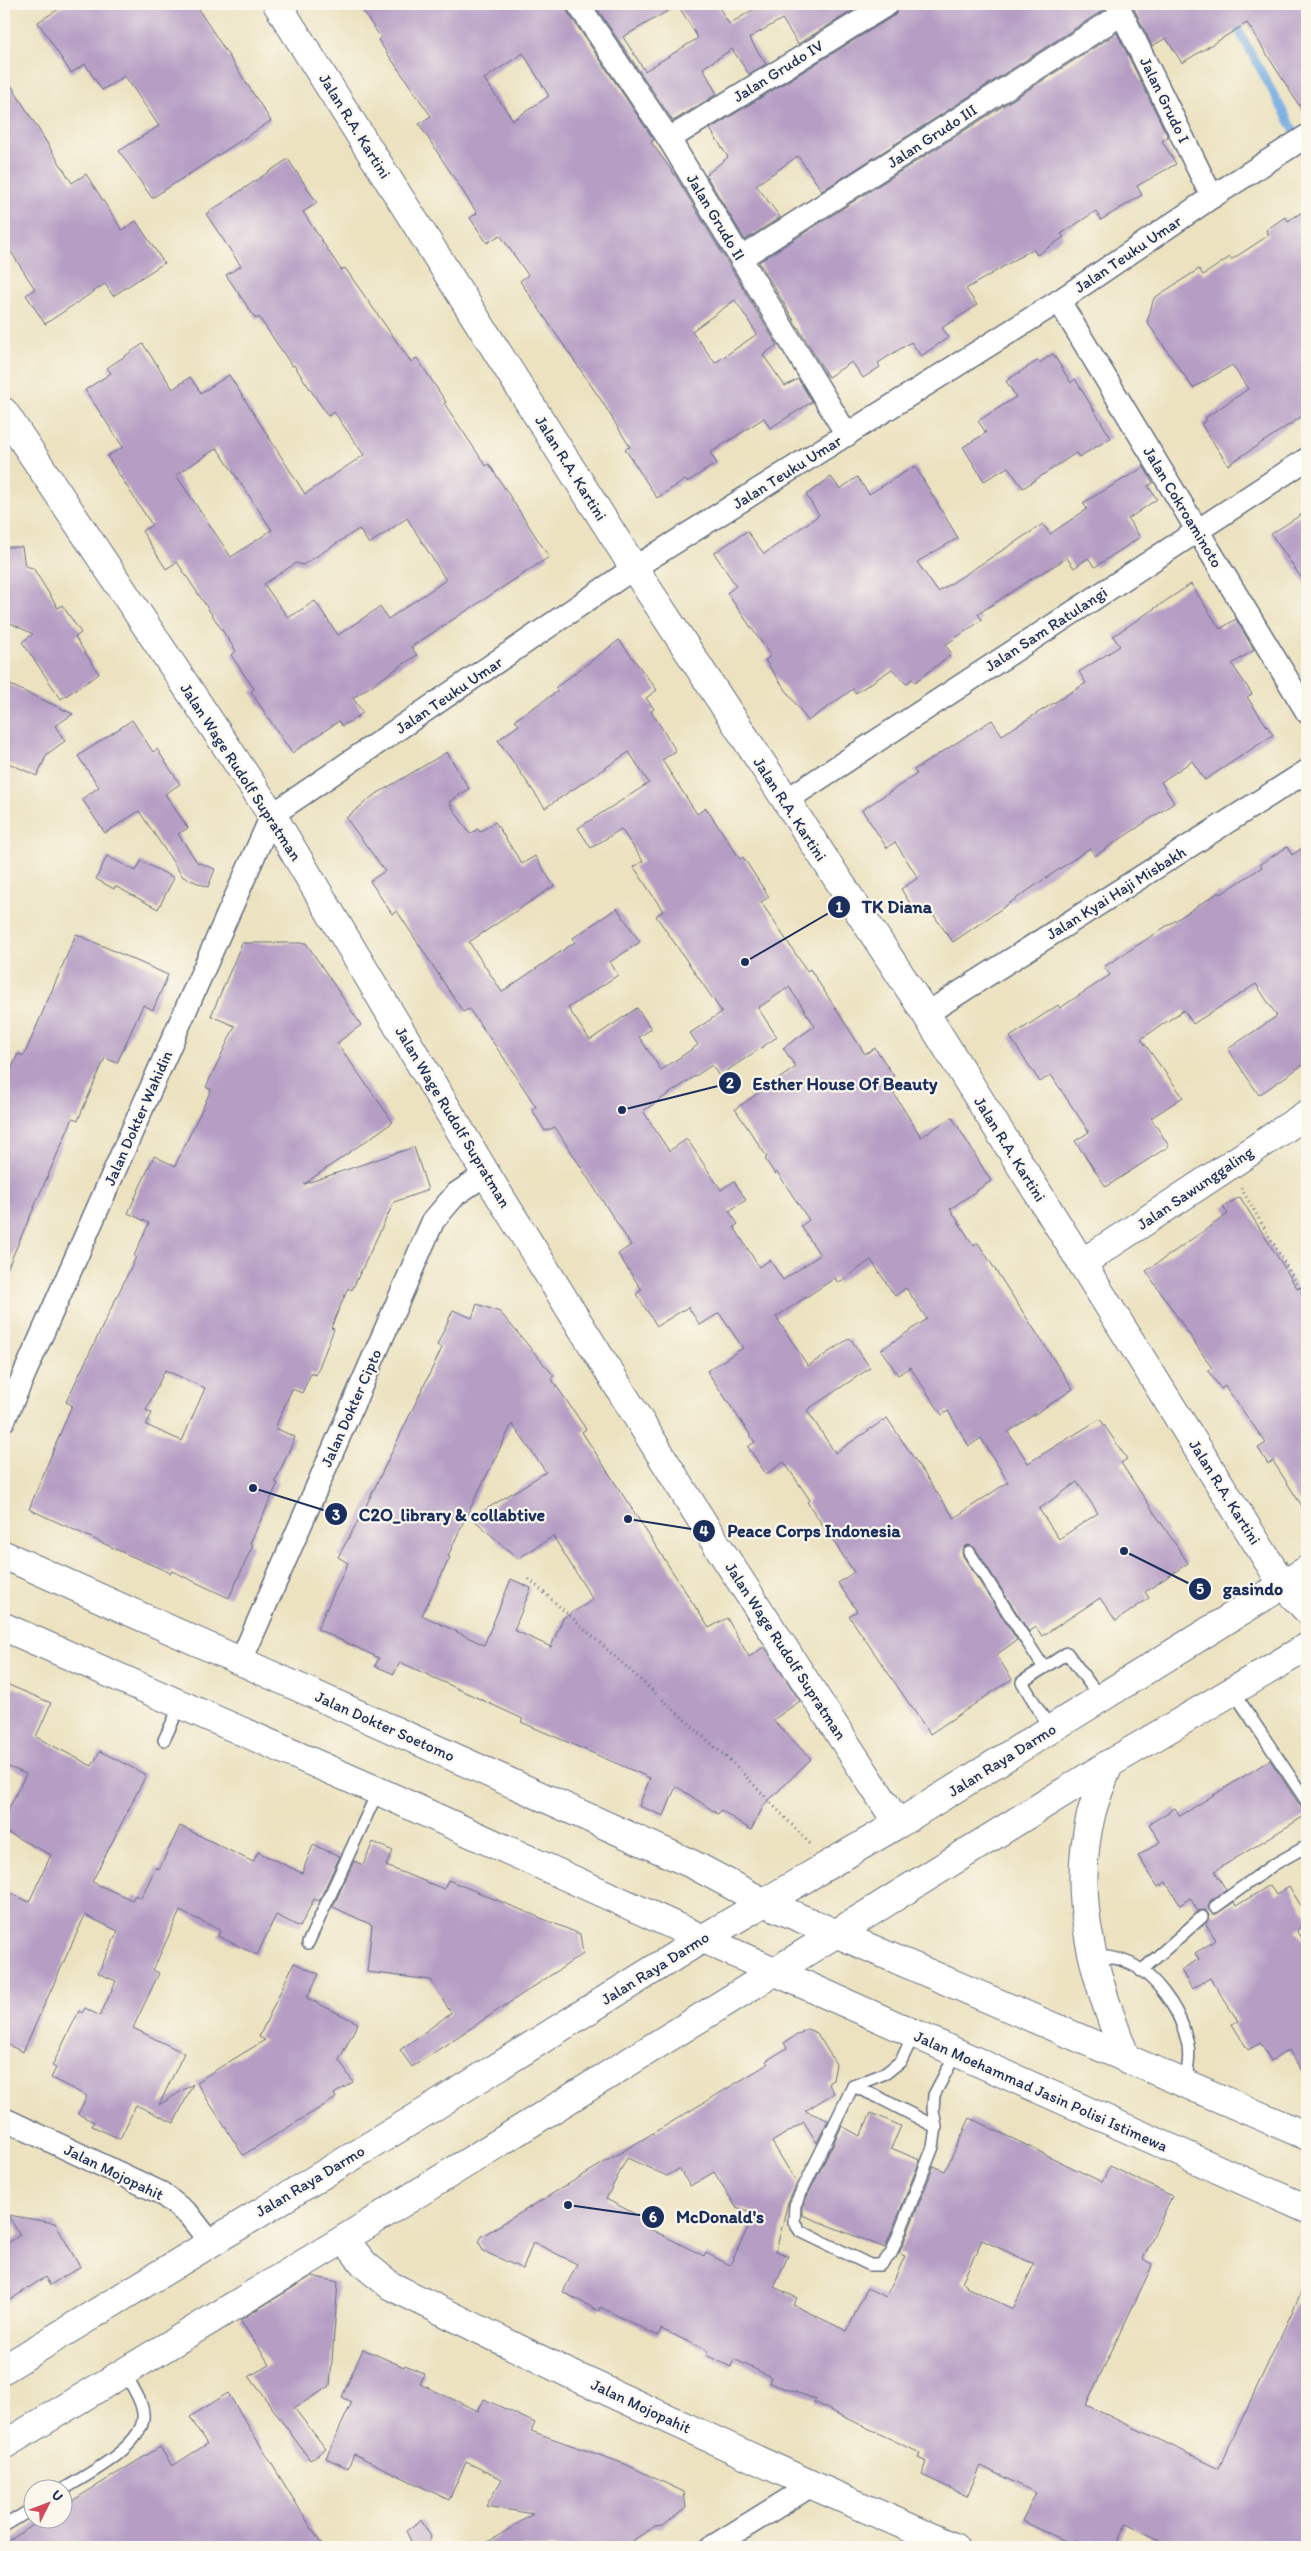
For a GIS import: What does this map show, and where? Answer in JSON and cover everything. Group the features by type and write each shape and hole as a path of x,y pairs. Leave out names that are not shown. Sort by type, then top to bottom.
{"main road":[{"name":"Jalan R.A. Kartini","path":"277,4 634,568 926,1014 1283,1586 1307,1610"},
{"name":"Jalan Wage Rudolf Supratman","path":"6,422 272,815 486,1174 710,1534 898,1824"},
{"name":"Jalan Sawunggaling","path":"1082,1263 1307,1114"},
{"name":"Jalan Dokter Soetomo","path":"4,1555 694,1865 763,1902 835,1934"},
{"name":"Jalan Raya Darmo","path":"4,2369 432,2108 702,1939 898,1824 1307,1570"},
{"path":"4,1627 180,1706 378,1791 702,1939"},
{"path":"4,2445 344,2239 1109,1764 1307,1647"},
{"path":"1109,1764 1091,1815 1085,1856 1085,1901 1091,1955 1106,2009 1127,2060"},
{"path":"835,1934 1307,2136"},
{"name":"Jalan Moehammad Jasin Polisi Istimewa","path":"702,1939 1307,2209"},
{"name":"Jalan Mojopahit","path":"344,2239 365,2265 391,2286 568,2373 812,2485 954,2547"}],"street":[{"name":"Jalan Grudo II","path":"578,4 669,139 847,435"},
{"name":"Jalan Grudo IV","path":"669,139 888,4"},
{"name":"Jalan Grudo I","path":"1120,9 1212,196"},
{"name":"Jalan Grudo III","path":"741,258 1120,9"},
{"name":"Jalan Teuku Umar","path":"272,815 634,568 1059,301 1212,196 1307,136"},
{"name":"Jalan Cokroaminoto","path":"1059,301 1307,712"},
{"name":"Jalan Sam Ratulangi","path":"785,801 1197,529 1307,459"},
{"name":"Jalan Kyai Haji Misbakh","path":"926,1014 1307,771"},
{"name":"Jalan Dokter Wahidin","path":"4,1420 272,815"},
{"name":"Jalan Dokter Cipto","path":"241,1661 433,1221 456,1194 486,1174"},
{"name":"Jalan Mojopahit","path":"4,2119 161,2193 189,2214 210,2242"},
{"path":"712,2547 812,2485"}],"lane":[{"path":"969,1552 1044,1668"},
{"path":"1051,1730 1022,1684 1023,1681 1068,1653 1101,1699"},
{"path":"1233,1691 1307,1802"},
{"path":"164,1740 180,1706"},
{"path":"308,1943 378,1791"},
{"path":"1215,1907 1273,1865 1307,1846"},
{"path":"1141,1971 1202,1918"},
{"path":"1091,1955 1124,1961 1141,1971 1159,1987 1176,2014 1186,2036 1189,2062 1185,2085"},
{"path":"914,2034 901,2060 886,2073 852,2086 795,2205 794,2222 800,2231 870,2266 880,2265 891,2254 933,2147 936,2127 933,2110 934,2095 956,2053"},
{"path":"852,2086 878,2096 936,2127"},
{"path":"72,2484 117,2455 138,2434 143,2419 138,2399 124,2372"},
{"path":"4,2526 22,2515"}],"path":[{"path":"1228,1166 1307,1301"},
{"path":"529,1579 735,1765 830,1864"}],"building":[{"path":"67,4 195,4 271,121 152,198 119,151 159,126 125,76 102,90 85,64 71,73 38,22"},
{"path":"358,4 565,4 567,11 654,140 651,142 675,175 777,345 763,355 785,386 798,379 812,402 770,428 764,418 710,453 717,463 657,498 625,449 630,447 601,400 520,281 528,275 500,235 487,243 470,218 477,213 419,124 431,116 378,40 381,38","holes":["523,53 549,96 513,120 484,79","735,300 757,334 715,363 692,331"]},
{"path":"594,4 717,4 729,24 763,4 863,4 798,44 782,19 749,38 766,64 749,74 732,49 703,68 717,94 673,121","holes":["678,5 698,38 645,71 623,37"]},
{"path":"901,4 1104,4 1105,9 822,191 798,156 756,185 780,217 745,240 706,175 728,157 710,129 895,15"},
{"path":"1132,4 1307,4 1307,118 1247,23 1182,63 1166,38 1152,46"},
{"path":"1117,33 1168,137 1162,141 1176,164 1137,186 1142,195 1101,220 1096,211 1061,234 1064,237 1037,255 1033,249 966,289 977,305 942,328 949,337 921,356 911,342 878,363 880,367 863,378 852,362 828,377 759,262"},
{"path":"4,74 72,183 86,174 122,230 136,221 164,263 113,296 105,284 45,324 26,295 35,289 4,241"},
{"path":"288,159 317,203 303,212 341,270 345,268 411,362 417,358 446,402 444,403 486,466 489,464 549,557 411,647 417,655 353,698 363,713 342,726 339,721 292,753 251,692 254,689 231,655 236,651 177,562 166,569 142,531 152,525 107,456 123,447 85,390 111,373 107,368 143,344 173,389 190,377 201,393 229,375 305,494 364,455 334,412 328,416 294,365 292,366 259,317 256,319 226,275 241,266 206,214","holes":["217,448 272,530 231,557 176,475","407,518 446,580 388,619 380,607 338,635 315,601 288,618 264,584 296,563 303,565 359,529 369,544"]},
{"path":"1307,209 1307,413 1228,465 1201,424 1207,420 1205,418 1248,389 1232,365 1193,388 1147,322 1154,298 1199,269 1203,275 1230,257 1231,260 1269,235 1266,230 1285,217 1288,221"},
{"path":"1053,354 1071,383 1075,379 1111,438 1079,457 1076,453 1023,488 1008,467 984,481 963,447 986,433 978,421 1016,397 1006,381 1037,361 1039,363"},
{"path":"915,466 958,538 917,562 938,592 1043,524 1050,534 1087,509 1083,503 1144,467 1153,483 1148,486 1157,499 1128,519 1140,537 1095,567 1088,558 1074,568 1067,558 1028,581 978,614 982,620 945,645 952,654 915,682 912,679 906,684 892,669 856,693 853,689 808,721 765,660 771,656 727,593 736,586 714,553 747,531 764,554 819,515 806,495 831,477 840,489 857,477 869,494"},
{"path":"1307,511 1307,586 1271,534"},
{"path":"4,547 22,547 25,566 33,568 58,608 62,605 69,615 81,633 75,637 99,674 61,699 22,642 33,634 4,620"},
{"path":"1191,584 1220,629 1236,619 1254,650 1232,664 1252,694 1247,697 1273,735 1205,780 1192,761 1161,782 1174,803 1095,856 1090,848 953,942 927,906 916,913 901,889 918,878 895,842 887,848 862,810 917,774 914,770 992,720 1002,735 1086,683 1079,672 1120,646 1113,636"},
{"path":"619,640 657,690 646,698 654,709 651,711 676,751 662,760 697,814 706,808 740,859 743,857 769,897 761,902 807,971 810,969 865,1054 875,1048 894,1076 886,1081 921,1137 952,1117 991,1181 950,1209 974,1246 978,1243 1073,1389 1008,1432 1028,1463 1100,1419 1127,1459 1121,1463 1188,1563 1145,1592 1149,1598 1116,1621 1100,1598 1042,1636 1036,1627 1029,1632 975,1548 969,1545 965,1546 962,1552 963,1556 1017,1640 996,1655 1012,1679 930,1734 849,1616 857,1611 838,1583 854,1572 807,1502 810,1500 784,1462 766,1474 748,1447 755,1442 707,1371 743,1348 719,1313 700,1325 688,1307 657,1326 636,1294 642,1290 618,1254 631,1245 555,1127 545,1131 532,1110 536,1107 504,1058 469,1009 463,1012 397,911 392,914 370,881 385,871 346,818 373,796 447,752 469,789 449,802 470,834 478,829 480,832 495,822 522,864 535,856 554,886 469,942 502,992 575,942 573,938 617,908 640,942 610,962 618,975 568,1008 590,1040 637,1008 651,1029 639,1037 661,1070 698,1045 690,1033 722,1012 656,916 663,911 634,867 643,861 621,829 591,848 578,828 649,783 629,752 545,808 498,740 519,725 515,720 558,691 555,688","holes":["789,987 815,1026 783,1048 796,1067 735,1109 767,1157 765,1159 775,1174 777,1172 809,1220 801,1226 820,1255 783,1280 770,1260 759,1267 734,1227 738,1224 729,1211 746,1200 734,1181 721,1190 687,1139 669,1151 643,1111 712,1065 719,1076 777,1037 758,1008","871,1260 895,1296 906,1288 927,1319 881,1350 898,1375 910,1367 942,1415 948,1411 969,1446 981,1438 1008,1482 954,1518 887,1418 835,1453 807,1410 870,1368 850,1338 808,1366 776,1317 835,1278 838,1283","1077,1482 1098,1513 1059,1539 1039,1509"]},
{"path":"4,682 73,714 55,726 65,741 47,754 37,776 4,761"},
{"path":"132,720 153,752 157,749 180,784 165,794 188,828 178,834 197,862 215,869 208,887 183,877 139,811 105,833 82,799 99,787 78,756"},
{"path":"1307,845 1307,1062 1259,1095 1228,1049 1277,1016 1256,984 1193,1024 1184,1010 1141,1039 1183,1097 1151,1118 1169,1146 1106,1187 1075,1141 1089,1132 1051,1075 1040,1082 1010,1037 1058,1005 1060,1008 1110,975 1104,967 1219,892 1221,894 1262,867 1260,864 1287,847 1292,855"},
{"path":"107,856 136,871 141,861 174,878 158,909 115,886 114,889 96,879"},
{"path":"76,934 168,975 153,1010 143,1005 117,1063 105,1058 78,1120 73,1118 4,1276 4,1086 18,1054 24,1056"},
{"path":"242,943 306,943 361,1025 337,1043 393,1122 304,1184 414,1147 428,1190 394,1202 352,1290 348,1288 331,1328 334,1329 316,1375 311,1373 302,1393 292,1389 275,1428 295,1437 275,1482 278,1483 250,1543 253,1545 229,1598 29,1509 72,1405 66,1402 136,1257 134,1256 149,1223 128,1213 154,1156 175,1166 211,1090 206,1087 235,1026 211,1016","holes":["165,1370 205,1388 182,1441 146,1425 152,1413 146,1410"]},
{"path":"1240,1197 1297,1288 1307,1284 1307,1514 1273,1461 1268,1464 1258,1448 1266,1443 1225,1386 1221,1389 1208,1371 1212,1368 1146,1271 1228,1214 1223,1207"},
{"path":"477,1304 500,1312 554,1376 551,1378 586,1429 582,1432 709,1628 727,1618 749,1657 764,1647 800,1701 773,1720 811,1759 764,1805 751,1830 721,1810 718,1814 676,1786 664,1816 639,1806 650,1778 521,1722 523,1719 400,1662 394,1674 375,1666 379,1658 317,1629 348,1563 338,1557 363,1512 442,1348 437,1345 453,1310 472,1318","holes":["512,1424 546,1472 472,1518 518,1559 553,1536 593,1600 563,1618 551,1647 514,1630 531,1588 511,1579 484,1645 422,1615 450,1557 448,1556 462,1525"]},
{"path":"4,1683 51,1703 36,1737 92,1766 100,1751 146,1775 92,1882 132,1900 135,1895 141,1898 156,1867 159,1869 180,1826 253,1862 258,1852 302,1873 313,1845 340,1856 319,1901 314,1899 300,1927 276,1915 257,1955 218,1936 220,1930 180,1911 153,1970 159,1973 133,2028 184,2053 159,2105 193,2084 174,2123 136,2105 120,2139 92,2126 94,2122 78,2114 87,2096 51,2078 56,2068 52,2066 79,2011 82,2013 85,2008 100,2016 116,1981 98,1973 118,1931 85,1915 23,2052 4,2043 4,1890 29,1902 51,1855 4,1831 4,1818 26,1774 4,1765"},
{"path":"1270,1760 1306,1815 1215,1871 1226,1890 1210,1901 1208,1908 1212,1914 1216,1914 1234,1902 1236,1906 1270,1885 1276,1895 1289,1886 1307,1916 1307,1924 1297,1930 1307,1946 1307,2079 1289,2050 1271,2061 1260,2043 1248,2050 1232,2024 1238,2021 1210,1978 1192,1989 1181,1970 1199,1959 1195,1953 1216,1940 1206,1924 1209,1915 1205,1910 1198,1911 1190,1898 1180,1905 1166,1882 1158,1887 1138,1856 1160,1842 1149,1824 1175,1808 1180,1816"},
{"path":"373,1842 393,1851 386,1866 444,1889 448,1880 580,1934 583,1954 412,2067 400,2050 451,2013 431,1980 367,1972 372,1925 333,1907 354,1861 363,1865"},
{"path":"294,1963 319,1974 307,1998 358,2023 339,2060 353,2082 334,2094 336,2098 243,2155 196,2082 265,2040 259,2037"},
{"path":"807,2029 817,2033 836,2064 833,2080 828,2083 834,2093 805,2111 828,2120 817,2143 804,2122 772,2142 797,2183 788,2202 776,2251 788,2256 774,2287 797,2298 793,2305 847,2331 867,2288 886,2297 905,2256 899,2254 934,2166 945,2171 970,2118 1102,2182 1110,2166 1172,2196 1143,2259 1153,2264 1086,2405 1219,2468 1307,2280 1307,2547 1175,2547 1126,2524 1115,2547 1090,2547 1074,2540 1072,2544 1022,2521 1036,2493 981,2466 967,2496 922,2475 927,2462 918,2458 920,2453 813,2402 815,2399 769,2383 771,2377 734,2359 731,2367 706,2355 708,2351 661,2329 658,2336 600,2307 599,2311 563,2292 577,2264 533,2242 523,2269 483,2251 479,2242 482,2236 768,2064 766,2061 787,2048 784,2043","holes":["627,2158 667,2176 679,2169 690,2186 714,2172 736,2207 755,2213 730,2265 706,2253 704,2256 642,2225 645,2219 606,2199","982,2240 1034,2264 1013,2309 966,2287 967,2285 962,2282"]},
{"path":"871,2113 901,2126 891,2148 920,2160 885,2248 802,2215 802,2207 842,2126 860,2136"},
{"path":"8,2215 55,2223 80,2267 50,2285 45,2277 4,2304 4,2246 20,2235"},
{"path":"312,2276 338,2282 330,2386 294,2408 326,2449 310,2460 249,2376 270,2365 240,2320"},
{"path":"363,2349 425,2374 420,2384 478,2411 484,2399 535,2423 531,2431 625,2464 684,2492 686,2508 663,2526 654,2527 635,2539 629,2547 480,2547 533,2514 486,2506 502,2479 466,2462 449,2500 354,2454 348,2468 326,2458 352,2402 342,2397"},
{"path":"228,2393 323,2547 4,2547 4,2544 29,2528 72,2528 72,2501 160,2447 172,2466 207,2444 190,2417"},
{"path":"421,2520 431,2537 427,2547 414,2547 406,2531"}],"waterway":[{"path":"1224,4 1307,154"}],"place":[{"name":"TK Diana","path":"745,962"},
{"name":"Esther House Of Beauty","path":"622,1110"},
{"name":"C2O_library & collabtive","path":"253,1488"},
{"name":"Peace Corps Indonesia","path":"628,1519"},
{"name":"gasindo","path":"1124,1551"},
{"name":"McDonald's","path":"568,2205"}]}
